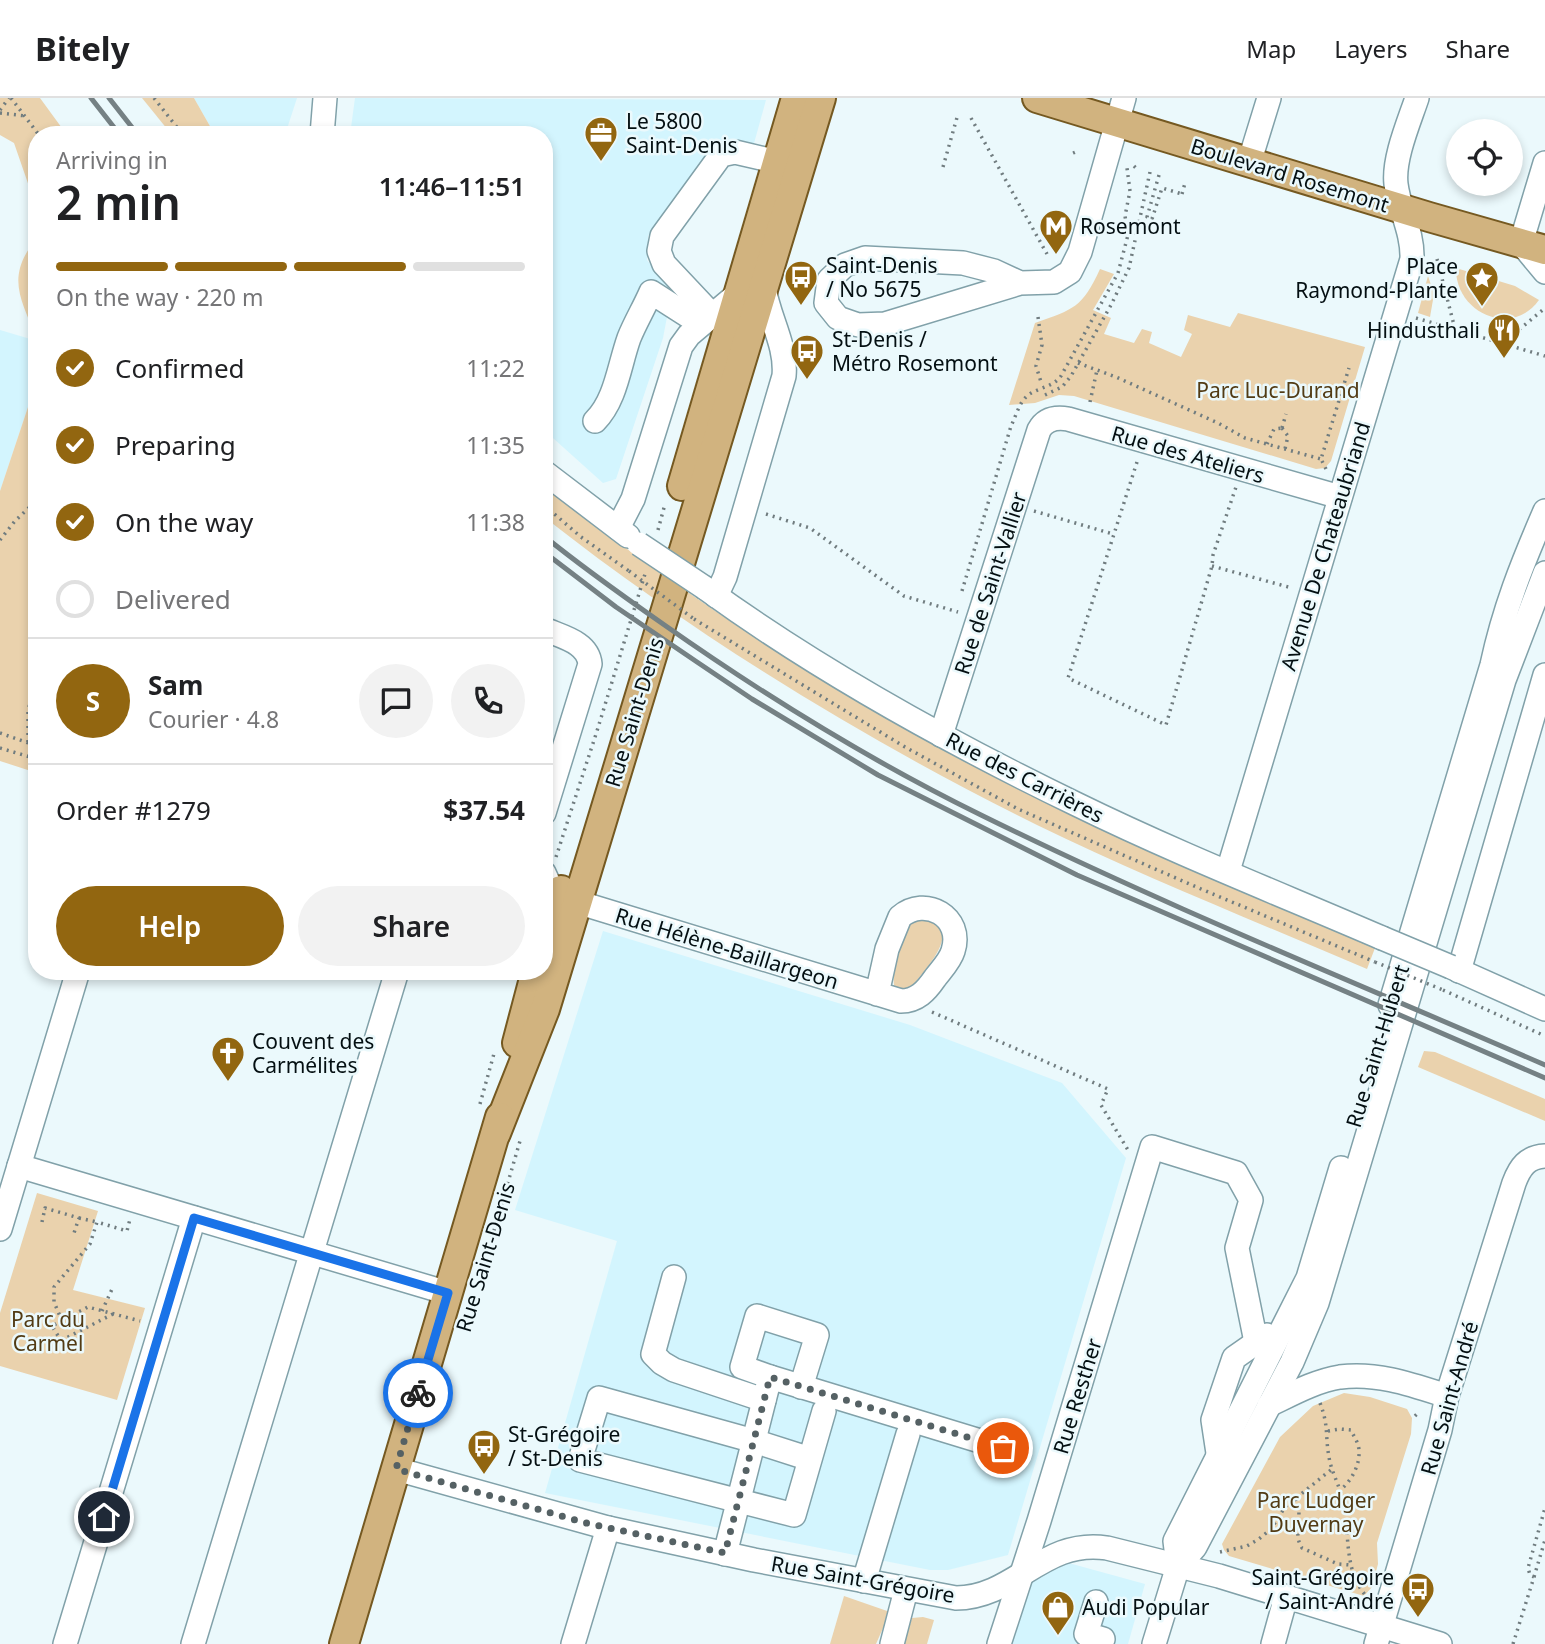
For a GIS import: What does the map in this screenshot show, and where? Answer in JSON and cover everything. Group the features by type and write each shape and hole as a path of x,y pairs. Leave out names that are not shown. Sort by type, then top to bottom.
{"main road":[{"name":"Rue Saint-Denis","path":"752,289 778,162 796,98"},
{"name":"Rue Saint-Denis","path":"553,970 566,906 752,289 821,98"},
{"name":"Boulevard Rosemont","path":"1037,98 1121,110 1249,163 1533,246"},
{"name":"Rue Saint-Denis","path":"553,928 566,906"},
{"name":"Rue Saint-Denis","path":"508,1137 526,1003 533,980"},
{"name":"Rue Saint-Denis","path":"344,1644 448,1293 508,1137 551,980"}],"street":[{"path":"322,126 325,98"},
{"path":"1249,163 1269,98"},
{"name":"Avenue De Chateaubriand","path":"1228,871 1412,259 1410,237 1395,174 1417,98"},
{"path":"1020,283 994,271 962,263 865,258 845,265 829,280 826,303 838,318 858,325 885,324 1020,283 1054,282 1070,272 1075,266 1121,110"},
{"path":"707,320 664,264 659,251 662,236 721,155 735,152 778,162"},
{"path":"1545,163 1533,246 1545,272"},
{"path":"618,528 633,499 677,356 685,339 752,289 768,307 784,354 784,376 729,565 710,592"},
{"path":"595,421 602,414 614,388 629,337 651,292 707,320"},
{"name":"Rue des Ateliers","path":"1039,430 1049,420 1068,419 1340,497"},
{"name":"Rue de Saint-Vallier","path":"941,735 1039,430"},
{"name":"Rue des Carrières","path":"553,479 647,550 816,662 941,735 1088,810 1545,1009"},
{"name":"Rue Saint-Hubert","path":"1154,1644 1178,1566 1175,1541 1308,1278 1492,665 1502,619 1545,511"},
{"name":"Rue Saint-Hubert","path":"1178,1566 1195,1547 1292,1362 1317,1303 1504,680 1545,573"},
{"path":"553,633 581,646 588,654 590,664 553,784"},
{"path":"1455,969 1545,676"},
{"path":"553,893 566,906"},
{"name":"Rue Hélène-Baillargeon","path":"566,906 877,994"},
{"path":"0,1229 75,980"},
{"path":"193,1644 394,980"},
{"path":"1143,1153 1236,1172 1251,1200 1237,1248 1256,1342"},
{"name":"Rue Resther","path":"999,1644 1047,1497 1143,1153"},
{"name":"Rue Saint-André","path":"1379,1635 1440,1430 1447,1396 1514,1183 1521,1167 1539,1158"},
{"path":"19,1166 448,1293"},
{"path":"65,1644 194,1218"},
{"path":"674,1278 653,1354 674,1370 764,1400"},
{"path":"802,1387 817,1335 757,1316 741,1367 802,1387 1003,1448"},
{"path":"1219,1453 1213,1420 1234,1358 1284,1324"},
{"path":"1269,1405 1328,1380 1358,1376 1388,1380 1447,1396"},
{"path":"725,1553 770,1377"},
{"path":"810,1459 599,1398 580,1460 794,1516 824,1411"},
{"path":"864,1581 908,1434"},
{"name":"Rue Saint-Grégoire","path":"396,1469 608,1528 956,1598 977,1597 996,1590 1053,1555 1084,1546 1114,1550 1286,1597 1379,1635 1440,1644"},
{"path":"573,1644 608,1528"},
{"path":"892,1644 906,1590"},
{"path":"1273,1644 1286,1597"},
{"path":"1096,1602 1086,1634 1102,1639 1101,1644"}],"path":[{"path":"26,116 0,111 10,98 26,116 33,126"},
{"path":"154,98 176,126"},
{"path":"943,167 958,114"},
{"path":"971,118 1047,254"},
{"path":"1091,320 1118,273 1128,235 1125,216 1130,191 1127,160"},
{"path":"1046,396 1062,387 1111,305 1129,268 1150,172"},
{"path":"1159,175 1147,217 1152,219 1162,188 1181,195 1185,183"},
{"path":"1437,259 1455,330"},
{"path":"1503,343 1545,309"},
{"path":"1038,317 1042,345 1036,366 1041,382"},
{"path":"1423,320 1545,356"},
{"path":"1077,363 1207,418 1245,438 1321,459 1349,368"},
{"path":"1089,404 1097,370"},
{"path":"1282,428 1286,414"},
{"path":"1267,444 1274,429 1282,428"},
{"path":"1282,428 1288,436 1285,449"},
{"path":"1273,459 1277,446"},
{"path":"1139,457 1068,678 1166,725 1213,555 1237,487"},
{"name":"Rue Saint-Denis","path":"557,852 647,550 666,502"},
{"path":"0,540 28,509"},
{"path":"1030,510 1113,534"},
{"path":"553,512 694,619"},
{"path":"766,514 810,528 904,596 963,614"},
{"path":"1212,566 1294,589"},
{"path":"0,733 28,742"},
{"path":"0,748 28,756"},
{"path":"1375,962 1545,1036"},
{"path":"927,1010 1108,1089 1101,1105 1143,1153"},
{"name":"Rue Saint-Denis","path":"485,1260 508,1137"},
{"path":"51,1210 54,1199"},
{"path":"74,1233 77,1205"},
{"path":"42,1222 45,1208 127,1231 131,1218"},
{"path":"62,1321 54,1302 54,1287 90,1244 97,1222"},
{"path":"102,1311 113,1287"},
{"path":"113,1314 66,1338 60,1339 52,1326 88,1307 145,1322"},
{"path":"1318,1399 1328,1431 1328,1454 1340,1490 1351,1564 1356,1583 1369,1598"},
{"path":"1328,1431 1346,1428 1351,1430 1359,1451 1358,1462 1348,1483 1340,1490"},
{"path":"1220,1552 1247,1546 1272,1530 1285,1507 1332,1469"},
{"path":"1296,1499 1299,1506 1297,1536 1302,1548 1338,1564 1351,1564"},
{"path":"1534,1577 1528,1568 1545,1508"},
{"path":"1513,1644 1545,1540"}],"shaded area":[{"path":"194,98 297,98 288,126 210,126"},
{"path":"355,98 766,100 753,147 727,140 648,236 647,260 672,291 663,338 616,479 603,483 553,438 553,126 351,126"},
{"path":"0,330 28,338 28,407 0,491"},
{"path":"603,931 910,1025 1062,1083 1126,1158 1008,1555 948,1570 930,1570 545,1493 617,1241 515,1210"},
{"path":"1065,1562 1145,1584 1128,1644 1003,1644 1021,1585"}],"green space":[{"path":"0,98 40,98 60,126 28,126 28,183 14,143 0,135"},
{"path":"142,98 194,98 210,126 165,126"},
{"path":"28,250 28,318 21,300 18,277"},
{"path":"1456,268 1515,286 1539,300 1528,311 1514,317 1487,315 1475,308 1465,297 1458,284"},
{"name":"Parc Luc-Durand","path":"1100,269 1114,274 1093,310 1111,318 1104,334 1134,343 1142,329 1152,332 1149,343 1181,357 1192,334 1184,330 1188,315 1230,327 1238,313 1365,347 1331,461 1325,468 1316,469 1074,396 1059,395 1035,403 1009,405 1035,323 1068,310 1082,300"},
{"path":"1428,276 1434,294 1430,317 1418,313"},
{"path":"28,407 28,770 0,761 0,491"},
{"path":"553,493 693,596 849,696 1005,781 1214,879 1375,948 1367,969 1159,881 972,792 783,684 721,645 553,524"},
{"path":"920,918 934,923 941,930 942,939 933,960 911,988 904,991 895,988 894,983 897,955 910,923"},
{"path":"1424,1051 1435,1052 1545,1099 1545,1121 1418,1067"},
{"name":"Parc du Carmel","path":"37,1193 98,1211 73,1290 145,1308 117,1400 0,1366 0,1313"},
{"name":"Parc Ludger Duvernay","path":"1344,1393 1370,1397 1407,1409 1412,1418 1411,1434 1377,1543 1378,1564 1372,1587 1364,1596 1229,1556 1222,1544 1280,1437 1313,1406"},
{"path":"844,1596 890,1612 876,1644 830,1644"},
{"path":"912,1618 934,1620 927,1644 904,1644"}],"railway":[{"path":"91,98 113,126"},
{"path":"109,98 131,126"},
{"path":"553,543 618,592 740,676 859,750 940,794 1050,849 1545,1065"},
{"path":"553,559 616,607 752,699 878,775 1077,875 1545,1078"}],"way so far":[{"path":"418,1393 396,1469 586,1523 725,1553 770,1377 1003,1448"}],"place":[{"name":"Le 5800 Saint-Denis","path":"601,163"},
{"name":"Rosemont","path":"1056,256"},
{"name":"Saint-Denis / No 5675","path":"801,307"},
{"name":"Place Raymond-Plante","path":"1482,308"},
{"name":"Hindusthali","path":"1504,360"},
{"name":"St-Denis / Métro Rosemont","path":"807,381"},
{"name":"Couvent des Carmélites","path":"228,1083"},
{"name":"St-Grégoire / St-Denis","path":"484,1476"},
{"name":"Saint-Grégoire / Saint-André","path":"1418,1619"},
{"name":"Audi Popular","path":"1058,1637"}],"route":[{"path":"104,1517 194,1218 448,1293 418,1393"}]}
